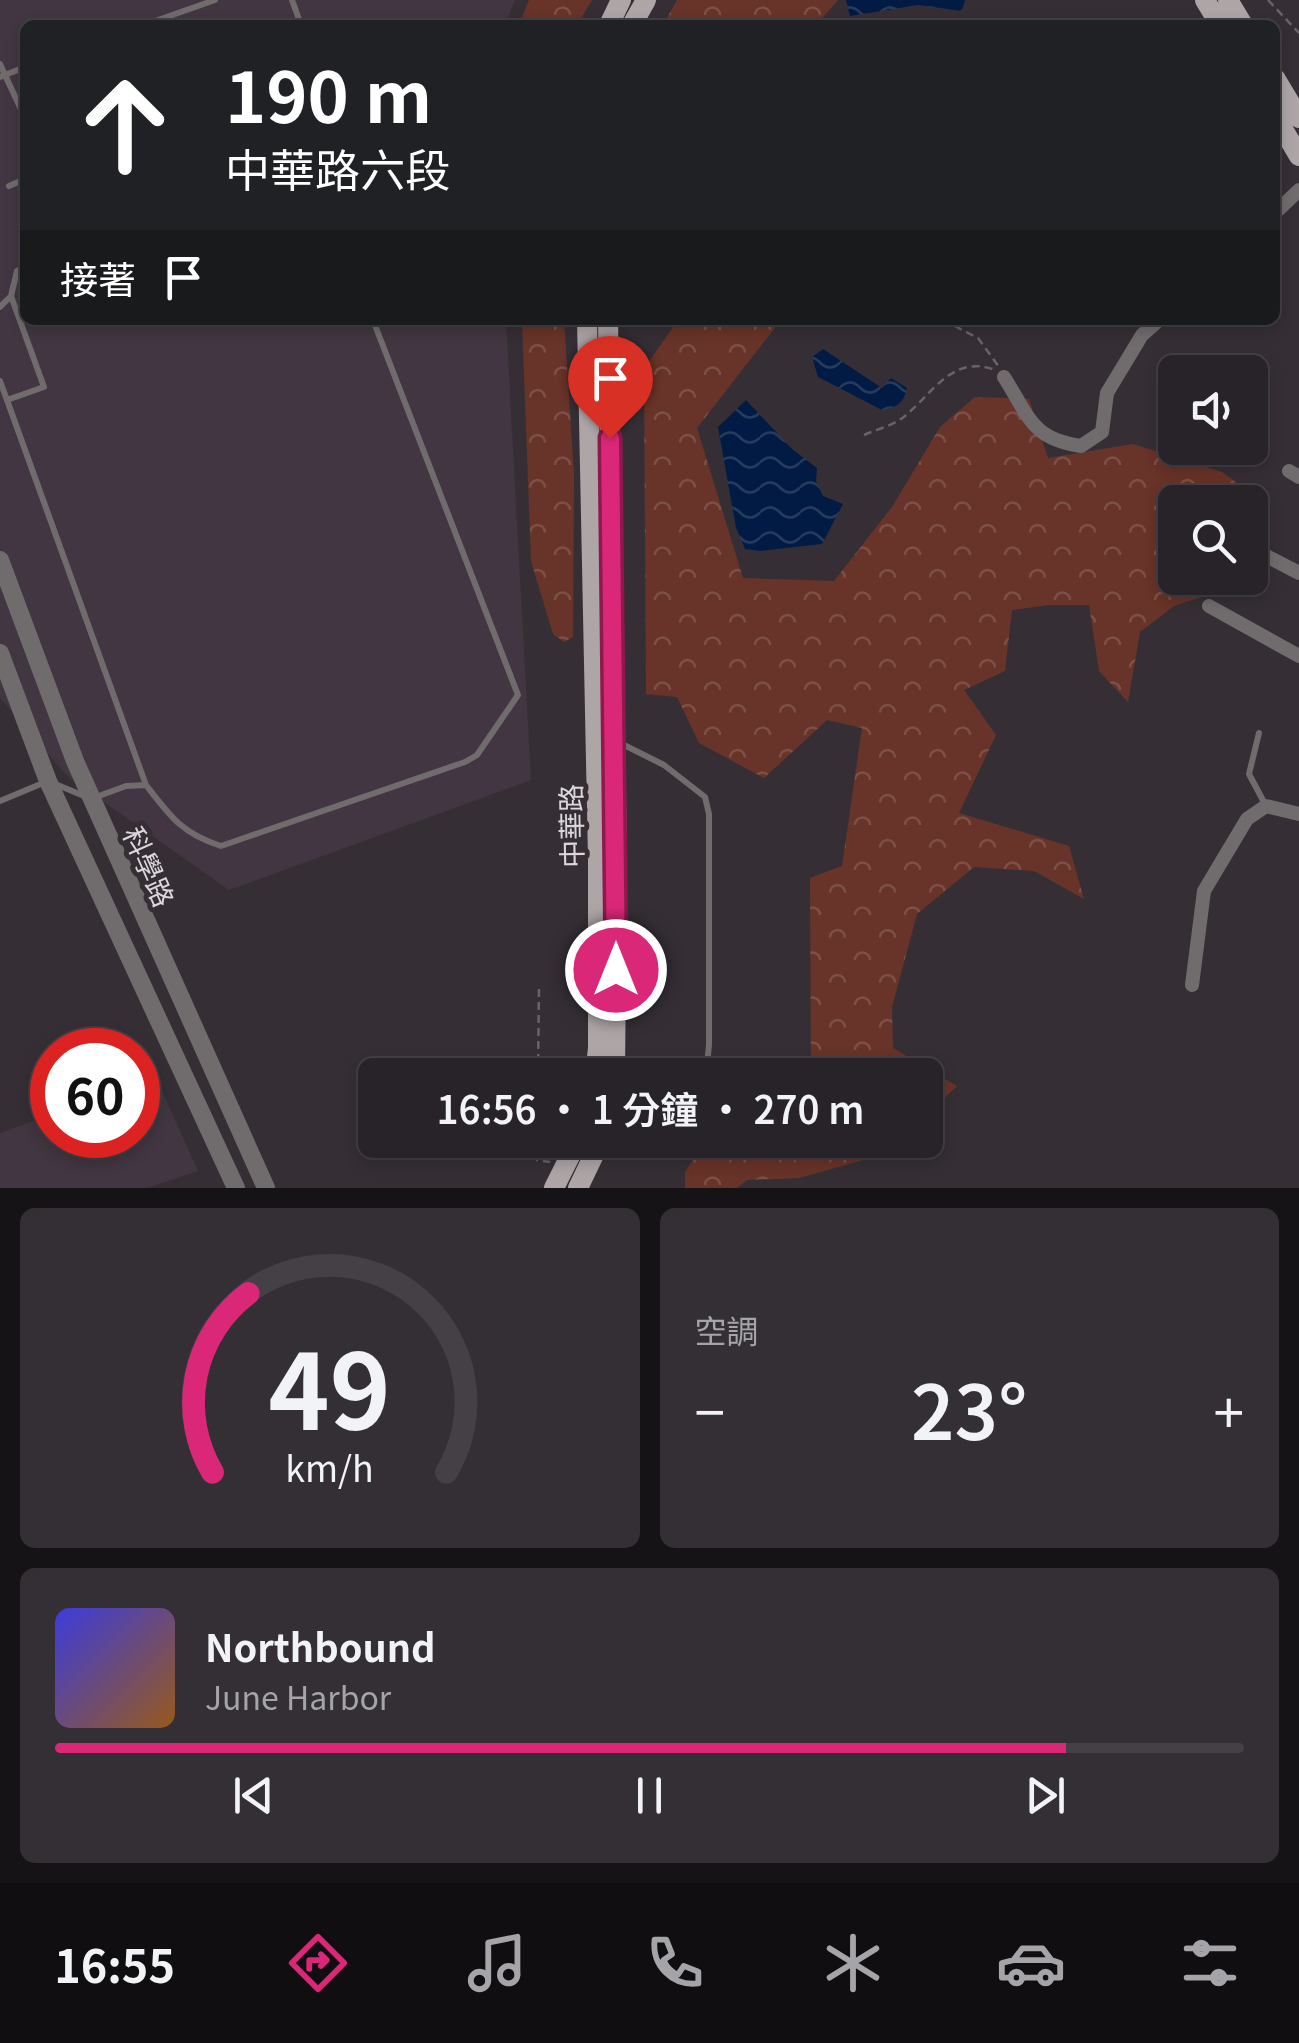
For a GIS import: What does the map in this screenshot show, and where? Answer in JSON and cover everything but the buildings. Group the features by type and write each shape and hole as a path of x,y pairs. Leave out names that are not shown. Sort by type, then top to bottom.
{"main road":[{"path":"1280,86 1299,118"},
{"path":"1280,124 1299,156"},
{"name":"中華路","path":"587,325 591,576 608,727"},
{"name":"中華路","path":"608,325 612,596 607,942 614,1058"},
{"name":"中華路","path":"597,1058 607,942"},
{"path":"554,1188 569,1158"},
{"path":"578,1188 592,1158"}],"street":[{"path":"1280,208 1299,190"},
{"path":"1004,376 1040,432 1050,440 1081,446 1102,432 1107,393 1142,336 1154,325"},
{"path":"1268,557 1299,573"},
{"name":"科學路","path":"0,560 91,799 266,1188"},
{"path":"1209,606 1299,656"},
{"name":"科學路","path":"0,653 48,781 236,1188"},
{"path":"1192,985 1204,892 1247,818 1266,806 1299,814"}],"lane":[{"path":"158,20 215,0"},
{"path":"0,64 20,108"},
{"path":"8,186 20,181"},
{"path":"20,270 11,296 20,321"},
{"path":"0,306 11,296"},
{"path":"7,400 44,387 22,325"},
{"path":"0,381 146,785 172,819 193,837 221,846 465,762 477,755 518,694 375,325"},
{"path":"608,727 706,796 708,1058"},
{"path":"1259,733 1249,774 1266,806"},
{"path":"0,802 48,781 91,799 126,786 146,785"}],"path":[{"path":"1268,0 1299,33"},
{"path":"953,325 978,338 1004,376"},
{"path":"864,435 900,419 950,373 964,367 979,365 1004,376"},
{"path":"538,1058 540,985"},
{"path":"537,1158 566,1164"}],"shaded area":[{"path":"0,0 515,0 507,20 20,20 20,325 506,325 531,780 229,890 67,776 0,698"},
{"path":"160,1087 198,1171 147,1188 0,1188 0,1133 30,1122 30,1158 160,1158"}],"green space":[{"path":"529,0 592,0 580,20 521,20"},
{"path":"677,0 838,0 820,20 666,20"},
{"path":"522,325 564,325 574,474 573,637 564,642 553,634 531,561"},
{"path":"675,325 777,325 697,428 743,578 834,581 892,507 940,427 975,397 1029,399 1048,458 1133,444 1158,452 1158,465 1200,465 1222,472 1240,485 1158,485 1158,595 1207,595 1174,606 1140,632 1128,702 1099,671 1089,605 1012,610 1005,671 964,690 996,735 959,813 1069,846 1084,899 1034,871 974,867 917,914 892,1007 893,1048 910,1058 811,1058 810,878 842,866 862,728 827,720 764,778 699,743 677,697 646,694 644,369"},
{"path":"943,1078 957,1086 943,1100"},
{"path":"694,1158 871,1158 799,1178 747,1180 737,1188 685,1188 685,1172"}],"water":[{"path":"846,0 965,0 962,11 918,5 850,16"},
{"path":"823,349 882,388 891,378 907,388 904,397 895,406 882,410 818,377 812,357"},
{"path":"746,400 792,449 817,468 816,481 823,496 843,504 822,544 745,549 736,528 718,427"}],"route":[{"path":"610,438 616,970"}]}
